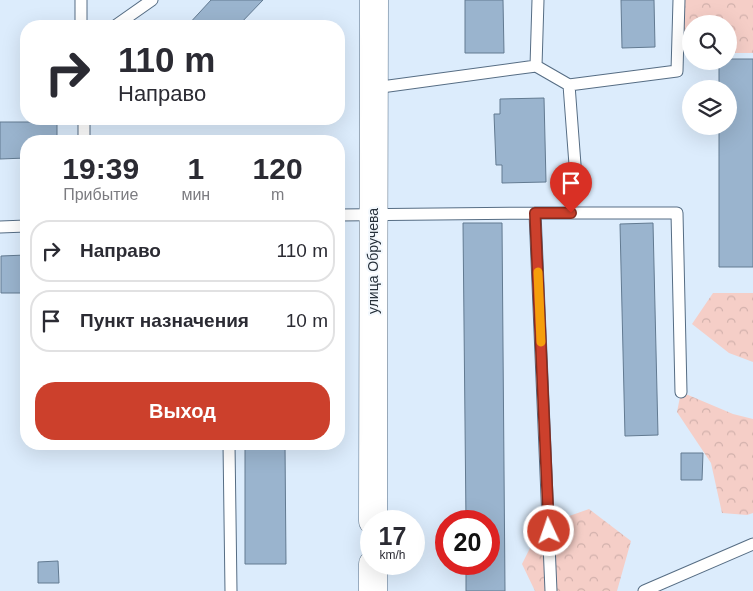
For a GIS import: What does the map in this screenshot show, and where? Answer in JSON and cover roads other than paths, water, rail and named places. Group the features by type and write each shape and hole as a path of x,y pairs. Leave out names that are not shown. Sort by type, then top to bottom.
{"main road":[{"name":"улица Обручева","path":"373,510 372,214 374,0"},
{"path":"373,575 373,591"}],"lane":[{"path":"81,0 81,20"},
{"path":"124,20 152,0"},
{"path":"536,66 538,0"},
{"path":"374,88 536,66 569,85 677,71 679,0"},
{"path":"569,85 576,178"},
{"path":"535,213 551,591"},
{"path":"345,215 677,213 681,392"},
{"path":"0,228 20,226"},
{"path":"229,450 231,591"},
{"path":"644,591 753,544"}]}
